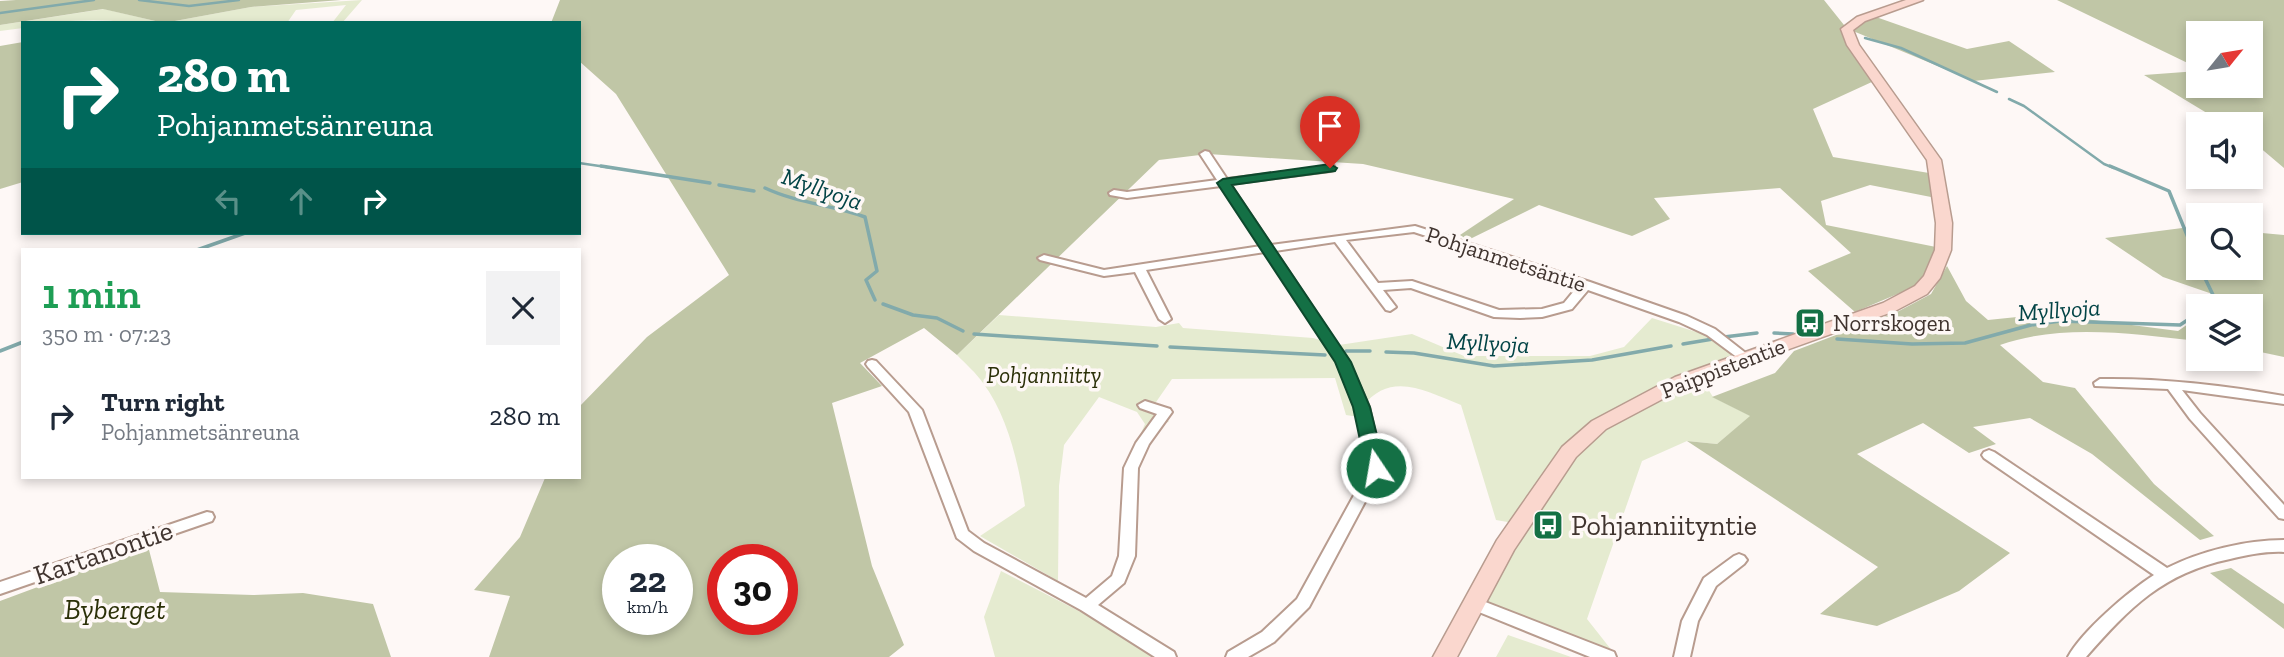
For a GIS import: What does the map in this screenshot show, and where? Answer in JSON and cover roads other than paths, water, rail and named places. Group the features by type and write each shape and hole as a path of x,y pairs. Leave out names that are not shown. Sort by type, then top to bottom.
{"street":[{"name":"Paippistentie","path":"1445,657 1505,546 1575,446 1599,425 1682,381 1889,307 1921,290 1933,278 1943,250 1944,223 1934,160 1847,35 1847,29 1855,22 1917,0"},
{"path":"1205,154 1343,362 1362,407 1376,468 1303,603 1268,637 1234,657"},
{"path":"1114,192 1127,195 1330,168"},
{"name":"Pohjanmetsäntie","path":"1044,258 1104,273 1397,230 1424,231 1683,319 1711,332 1746,358"},
{"path":"1338,238 1390,307"},
{"path":"1139,268 1165,319"},
{"path":"1375,287 1412,284 1498,314 1520,314 1550,312 1568,306 1586,284"},
{"path":"873,364 915,410 962,534 979,547 1087,606 1168,657"},
{"path":"2100,383 2138,382 2212,387 2284,400"},
{"path":"2172,385 2195,416 2284,514"},
{"path":"1087,606 1118,579 1127,556 1131,468 1143,443 1165,412 1145,405"},
{"path":"1989,455 2164,574"},
{"name":"Kartanontie","path":"0,588 207,517"},
{"path":"2076,657 2120,607 2164,574 2209,556 2284,545"},
{"path":"1682,657 1690,621 1710,582 1739,560"},
{"path":"1475,604 1608,657"}],"waterway":[{"path":"0,13 94,0"},
{"path":"139,0 189,6 239,0"},
{"name":"Myllyoja","path":"1865,38 1901,48 1997,92"},
{"name":"Myllyoja","path":"2009,99 2024,106 2104,164 2114,168"},
{"name":"Myllyoja","path":"581,163 613,168"},
{"name":"Myllyoja","path":"601,166 710,183"},
{"name":"Myllyoja","path":"2110,166 2169,191 2186,233"},
{"name":"Myllyoja","path":"719,185 754,191"},
{"name":"Myllyoja","path":"765,188 865,217 877,271 866,280 875,300"},
{"name":"Myllyoja","path":"203,248 239,235"},
{"name":"Myllyoja","path":"2206,280 2213,294"},
{"name":"Myllyoja","path":"883,304 913,315 937,318 963,331"},
{"name":"Myllyoja","path":"1837,339 1912,344 1965,343 2031,325 2060,321 2180,325 2186,321"},
{"name":"Myllyoja","path":"1724,337 1757,333"},
{"name":"Myllyoja","path":"1774,333 1793,334"},
{"name":"Myllyoja","path":"974,334 1157,346"},
{"name":"Myllyoja","path":"1683,344 1713,339"},
{"name":"Myllyoja","path":"0,351 21,343"},
{"name":"Myllyoja","path":"1386,352 1414,353 1494,366 1592,360 1671,346"},
{"name":"Myllyoja","path":"1170,347 1325,355"},
{"name":"Myllyoja","path":"1346,351 1370,351"}],"place":[{"name":"Norrskogen","path":"1810,323"},
{"name":"Pohjanniityntie","path":"1548,525"}],"park label":[{"name":"Pohjanniitty","path":"1044,375"},
{"name":"Byberget","path":"115,609"}]}
